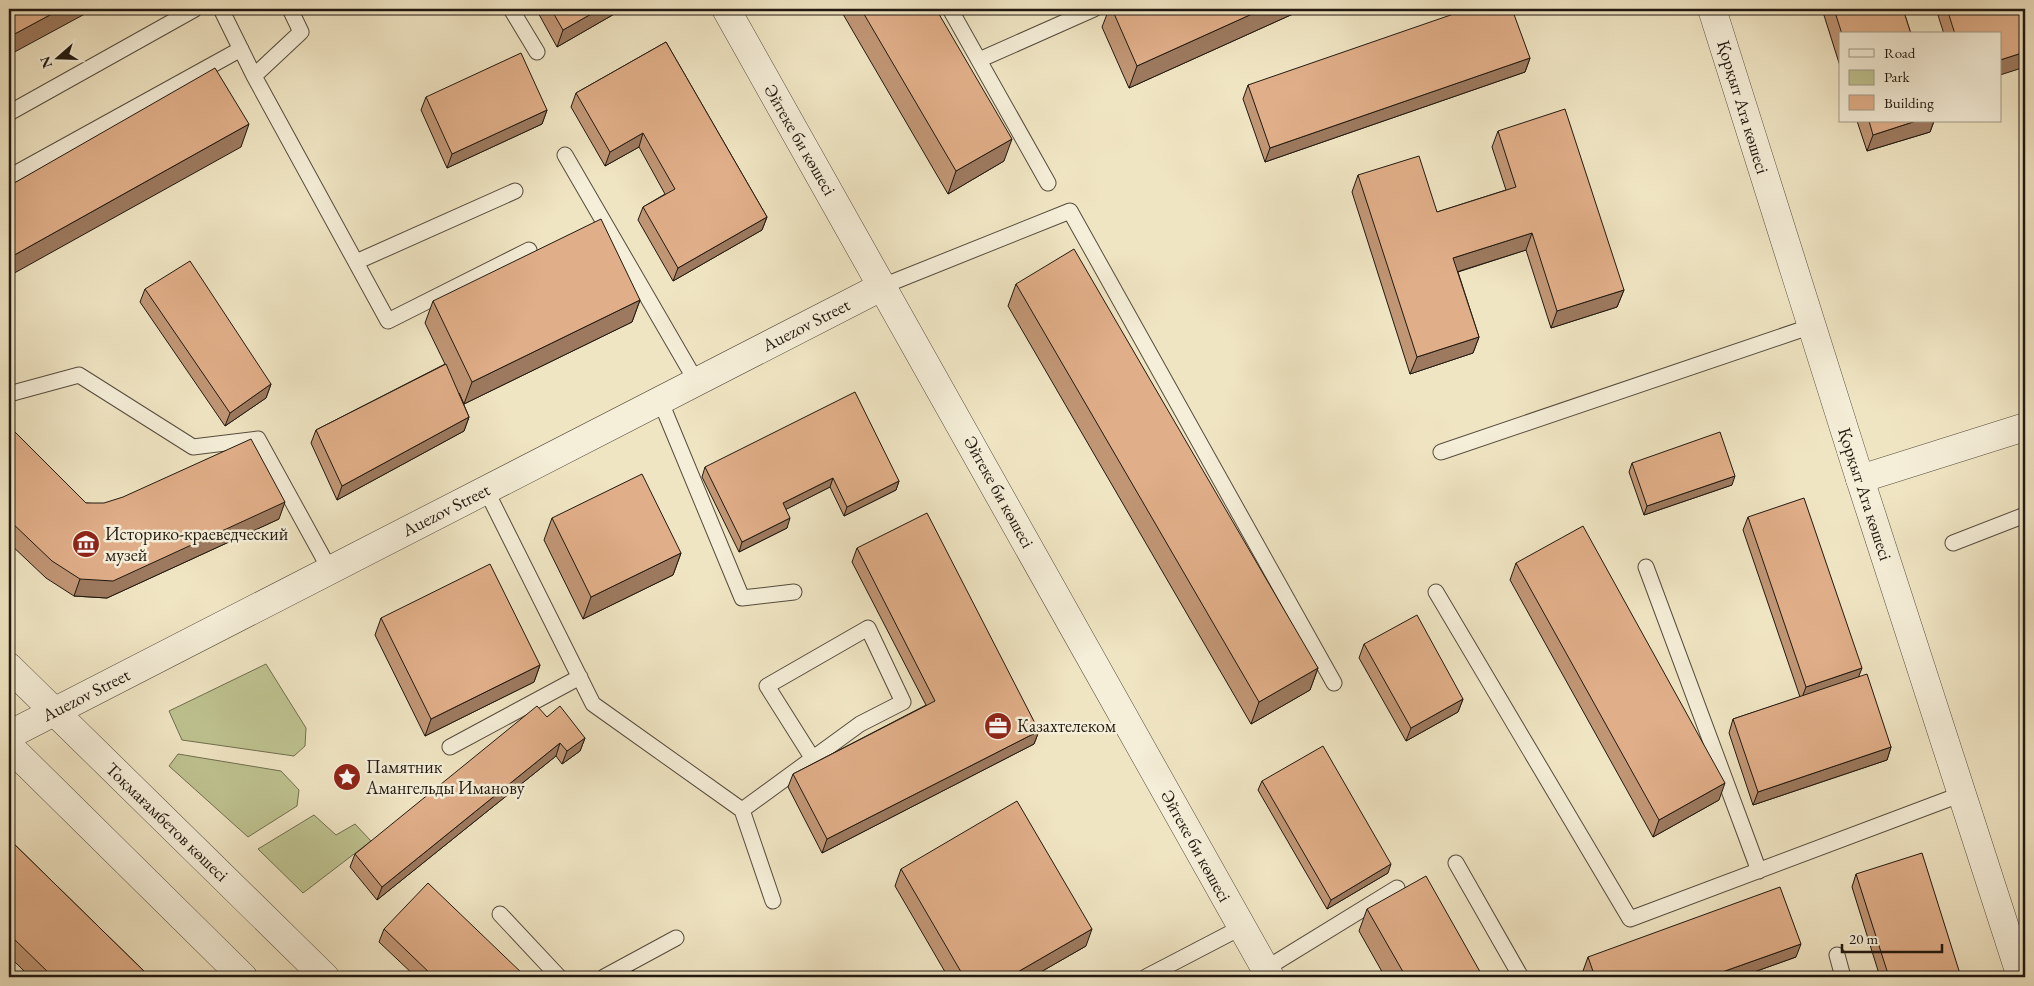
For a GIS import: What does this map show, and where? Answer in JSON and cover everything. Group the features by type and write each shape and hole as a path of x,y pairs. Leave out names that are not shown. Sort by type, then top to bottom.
{"street":[{"name":"Әйтеке би көшесі","path":"726,9 1267,973"},
{"name":"Қорқыт Ата көшесі","path":"1712,9 1860,479 2021,977"},
{"name":"Auezov Street","path":"9,734 883,286"},
{"path":"1860,479 2025,427"},
{"name":"Тоқмағамбетов көшесі","path":"9,667 325,977"},
{"path":"9,746 243,977"}],"lane":[{"path":"9,113 195,9"},
{"path":"221,9 254,76 388,321 529,250"},
{"path":"254,76 301,32 290,9"},
{"path":"511,9 537,52"},
{"path":"950,9 1048,183"},
{"path":"979,60 1094,9"},
{"path":"9,177 241,49"},
{"path":"564,155 696,381"},
{"path":"356,262 515,191"},
{"path":"883,286 1070,211 1334,683"},
{"path":"1441,452 1812,326"},
{"path":"9,394 79,375 193,447 258,439 330,570"},
{"path":"660,400 742,598 794,592"},
{"path":"486,490 593,704 742,810 773,901"},
{"path":"1953,543 2025,516"},
{"path":"1646,567 1759,871"},
{"path":"1436,592 1630,919 1962,794"},
{"path":"742,810 813,759 860,724 903,702 868,628 767,686 813,759"},
{"path":"450,747 580,677"},
{"path":"1456,863 1521,977"},
{"path":"1267,973 1398,888"},
{"path":"500,914 560,977"},
{"path":"1146,977 1242,927"},
{"path":"604,977 676,938"},
{"path":"1837,955 1843,977"}],"green space":[{"path":"266,664 306,728 305,746 294,756 182,740 169,711"},
{"path":"178,754 281,771 299,790 297,806 248,837 169,766"},
{"path":"314,815 336,835 355,824 371,841 303,893 258,849"}],"building":[{"path":"9,9 61,9 9,37"},
{"path":"551,9 600,9 563,30"},
{"path":"861,9 936,9 1012,139 956,171"},
{"path":"1112,9 1263,9 1137,66"},
{"path":"1468,9 1512,9 1530,58 1270,148 1248,85"},
{"path":"1834,9 1903,9 1910,32 1841,32"},
{"path":"1947,9 2025,9 2025,52 2002,59 2002,32 1954,32"},
{"path":"666,42 767,217 678,268 643,207 675,189 643,133 610,152 576,93"},
{"path":"521,53 547,110 452,154 426,97"},
{"path":"215,68 249,124 9,258 9,186"},
{"path":"1565,109 1624,290 1557,311 1532,233 1453,258 1479,337 1417,357 1358,175 1419,156 1437,212 1516,187 1498,131"},
{"path":"1869,122 1913,122 1873,135"},
{"path":"601,219 640,300 472,382 433,301"},
{"path":"1074,249 1318,668 1259,702 1016,284"},
{"path":"190,261 271,384 230,413 145,289"},
{"path":"446,364 469,417 342,486 316,430"},
{"path":"855,392 899,481 847,507 833,478 783,503 790,518 742,542 705,467"},
{"path":"9,426 86,503 104,503 123,497 251,439 285,502 113,581 80,579 52,561 9,520"},
{"path":"1720,432 1735,476 1647,506 1632,463"},
{"path":"642,474 681,553 591,597 552,518"},
{"path":"1804,498 1862,668 1806,687 1748,517"},
{"path":"927,513 1039,731 827,839 793,774 935,701 857,548"},
{"path":"1583,526 1725,783 1659,820 1516,563"},
{"path":"490,564 540,665 431,719 381,618"},
{"path":"1417,615 1463,699 1411,728 1364,644"},
{"path":"1867,674 1891,747 1758,792 1733,719"},
{"path":"537,706 547,717 560,706 585,738 567,751 560,743 382,887 355,854"},
{"path":"1323,746 1391,864 1331,900 1262,781"},
{"path":"1017,801 1092,929 1009,977 964,977 901,869"},
{"path":"9,839 150,977 53,977 9,934"},
{"path":"1922,853 1961,977 1889,977 1856,874"},
{"path":"1426,876 1483,977 1406,977 1367,909"},
{"path":"428,883 526,977 434,977 384,929"},
{"path":"1780,887 1801,944 1708,977 1595,977 1588,957"},
{"path":"633,970 640,977 626,977"}],"place":[{"name":"Историко-краеведческий музей","path":"86,544"},
{"name":"Казахтелеком","path":"998,726"},
{"name":"Памятник Амангельды Иманову","path":"347,777"}]}
